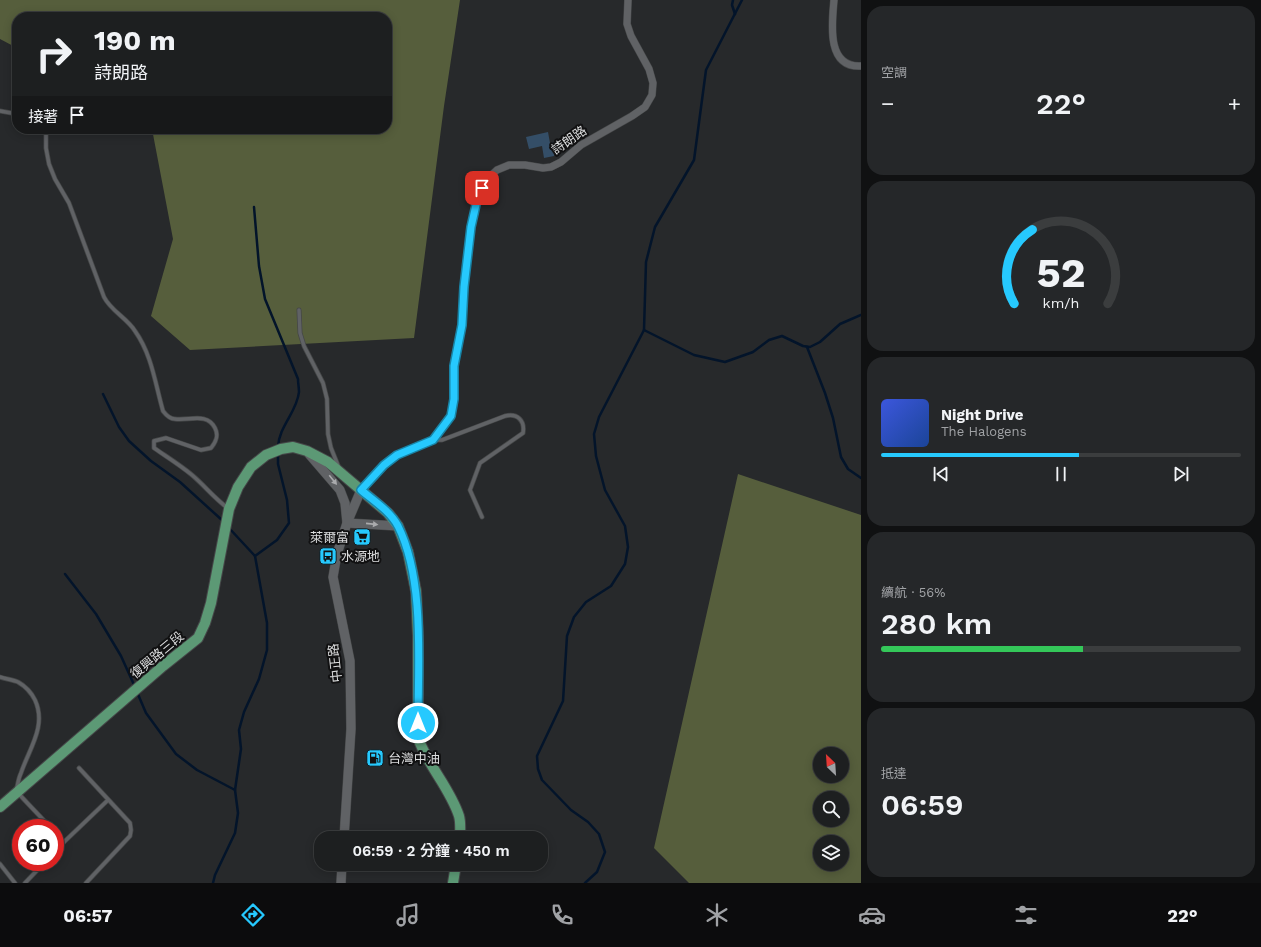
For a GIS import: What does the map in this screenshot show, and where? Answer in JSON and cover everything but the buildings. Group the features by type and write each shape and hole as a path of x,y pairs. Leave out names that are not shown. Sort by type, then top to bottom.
{"main road":[{"name":"復興路三段","path":"0,807 16,791 198,638 205,623 211,603 229,509 238,487 251,467 266,455 281,449 293,447 307,451"},
{"path":"307,451 328,462 388,513 398,526 408,552 416,591 418,738 423,752 459,816 460,831"},
{"path":"453,883 455,871"}],"street":[{"name":"詩朗路","path":"433,440 451,416 454,399 454,366 462,325 464,287 471,227 478,196 485,181 497,170 509,165 525,164 543,168 551,167 561,162 581,145 645,107 652,95 653,82 649,70 631,36 627,24 628,0"},
{"path":"834,0 832,36 837,55 852,67 861,66"},
{"path":"361,490 384,465 397,455 433,440"},
{"path":"307,451 340,490 345,503 347,523 398,526"},
{"name":"中正路","path":"344,831 351,729 350,661 333,576 337,554 347,523 361,490"},
{"path":"341,883 342,871"}],"lane":[{"path":"0,111 12,113"},
{"path":"46,134 46,148 49,164 69,204 106,302 125,318 142,342 151,364 163,410 166,416 174,419 202,418 210,421 218,435 216,442 211,448 200,450 166,438 154,441 154,448 174,460 194,476 213,497 229,509"},
{"path":"299,310 300,333 304,346 323,383 330,441 342,474"},
{"path":"433,440 442,440 513,414 518,416 524,427 523,433 480,463 477,469 477,475 470,490 482,518"},
{"path":"0,677 18,682 27,688 33,696 39,709 39,724 34,741 20,775 16,791 42,819"},
{"path":"79,768 130,823 132,830 130,836 86,883"},
{"path":"64,842 108,800"},
{"path":"0,864 16,883"},
{"path":"25,883 36,871"}],"green space":[{"path":"0,0 460,0 444,106 414,338 190,350 151,316 173,239 153,134 392,134 392,12 12,12 12,45 0,39"},
{"path":"738,474 861,515 861,883 689,883 654,848"}],"waterway":[{"path":"733,0 732,5 735,14"},
{"path":"585,883 597,872 605,852 599,834 588,822 571,810 542,780 538,769 537,756 563,701 567,636 574,617 586,602 611,586 625,564 628,547 625,526 605,490 596,456 594,434 599,417 644,330 646,262 655,227 694,160 706,70 742,0"},
{"path":"254,207 259,266 265,299 298,379 298,399 281,432 278,447"},
{"path":"644,330 694,355 725,362 753,352 769,340 782,336 803,346 810,347 820,342 840,324 861,315"},
{"path":"807,347 833,418 841,457 848,469 861,478"},
{"path":"103,394 119,427 129,441 151,461 180,482 223,521"},
{"path":"213,883 215,875 235,833 238,813 235,790 241,749 239,730 244,712 259,679 267,650 267,623 255,556 277,540 289,523 287,500 278,464 278,454"},
{"path":"229,528 255,556"},
{"path":"65,574 96,614 121,656 135,687"},
{"path":"137,692 146,713 176,754 197,770 235,790"}],"place":[{"name":"萊爾富","path":"362,537"},
{"name":"水源地","path":"328,556"},
{"name":"台灣中油","path":"375,758"}],"route":[{"path":"418,723 418,636 416,591 408,552 398,526 388,513 361,490 384,465 397,455 433,440 451,416 454,399 454,366 462,325 464,287 471,227 478,196 482,188"}]}
